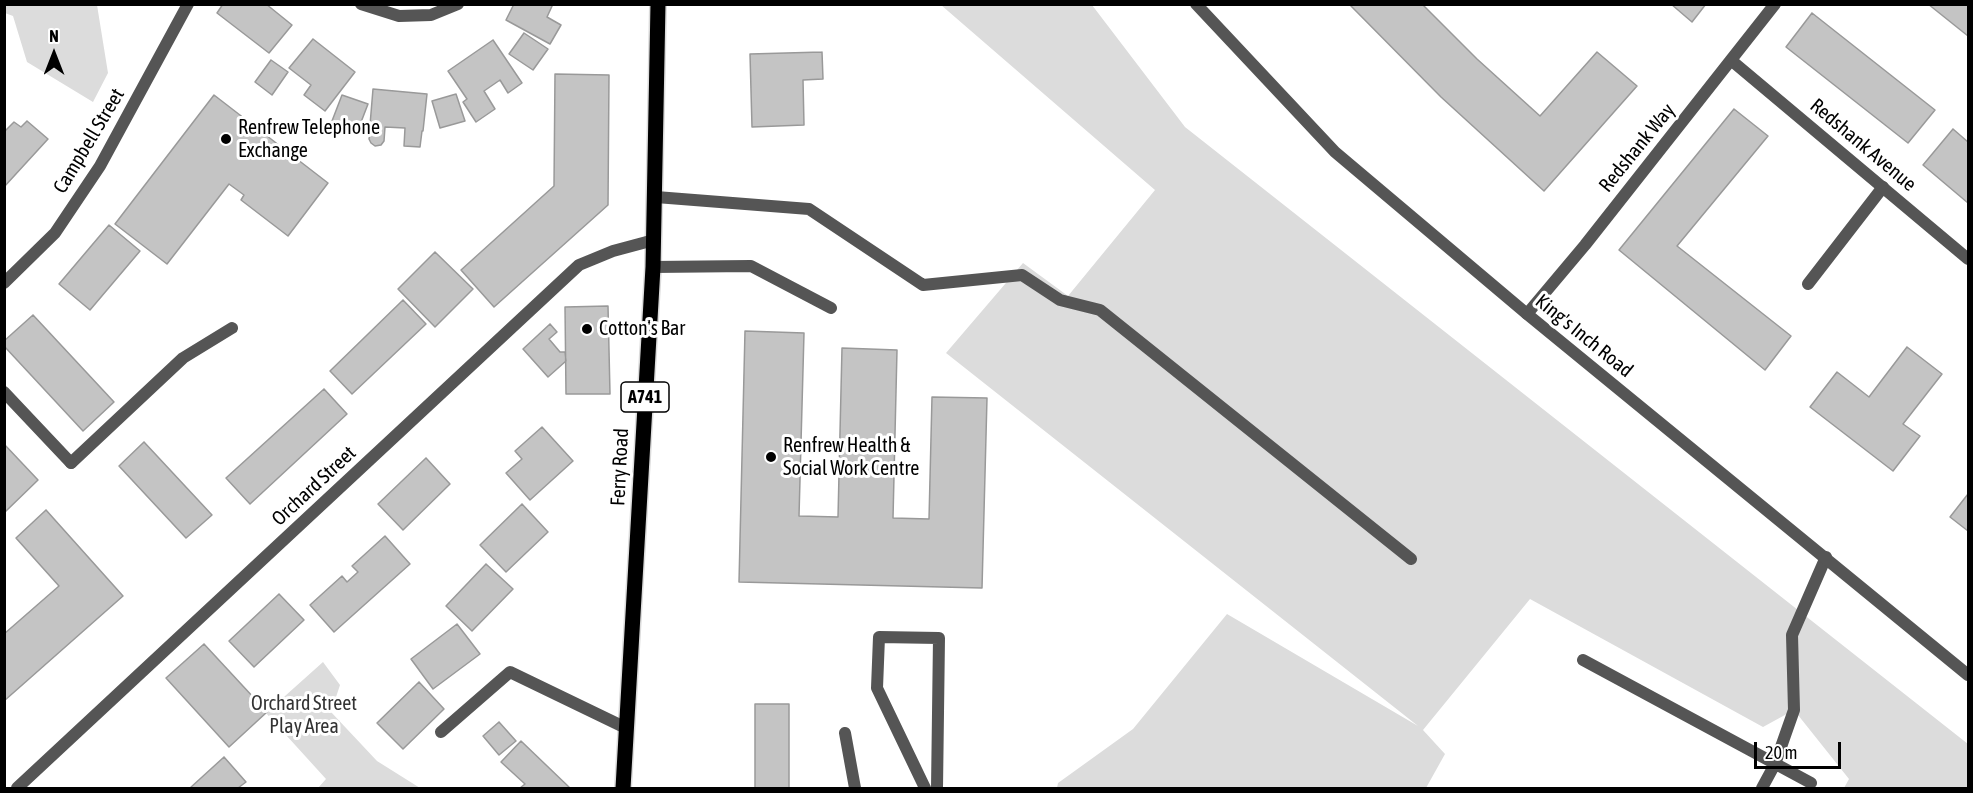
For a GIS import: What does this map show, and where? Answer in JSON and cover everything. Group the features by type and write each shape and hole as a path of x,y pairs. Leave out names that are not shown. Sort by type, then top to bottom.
{"main road":[{"name":"Ferry Road","path":"623,789 653,267 658,4"}],"street":[{"name":"Campbell Street","path":"4,283 56,233 100,166 188,4"},
{"path":"361,4 399,16 431,15 458,4"},
{"name":"King's Inch Road","path":"1196,4 1335,152 1527,314 1968,675"},
{"name":"Redshank Way","path":"1527,314 1732,61 1775,4"},
{"name":"Redshank Avenue","path":"1732,61 1968,258"},
{"path":"1808,284 1883,187"},
{"path":"656,197 809,209 923,285 1022,275 1060,300 1100,310 1411,559"},
{"name":"Orchard Street","path":"17,789 579,265 613,251 654,240"},
{"path":"653,267 751,266 831,308"},
{"path":"4,392 71,463 183,358 232,328"},
{"path":"1762,789 1775,764 1794,710 1792,635 1826,557"},
{"path":"925,789 877,688 879,637 939,638 937,789"},
{"path":"1583,660 1811,783"},
{"path":"441,732 510,672 626,728"},
{"path":"845,733 855,789"}],"green space":[{"path":"4,5 97,5 108,73 93,102 27,62 13,16 5,13"},
{"path":"941,5 1092,5 1185,127 1968,744 1968,788 1844,788 1849,779 1794,710 1763,727 1530,599 1423,730 1445,754 1426,788 1057,788 1058,783 1133,729 1227,614 1418,726 946,353 1023,263 1068,296 1155,190"},
{"name":"Orchard Street Play Area","path":"323,662 340,685 331,712 377,761 420,788 318,788 326,779 266,713"}],"building":[{"path":"223,4 266,4 292,25 269,53 217,13"},
{"path":"514,4 553,4 547,17 561,25 550,44 506,20"},
{"path":"1349,4 1422,4 1477,59 1540,116 1597,52 1637,86 1544,191 1441,97"},
{"path":"1671,4 1706,4 1692,22"},
{"path":"1928,4 1968,4 1968,36"},
{"path":"1812,13 1935,110 1908,143 1786,47"},
{"path":"524,33 548,49 533,70 509,54"},
{"path":"313,39 355,72 325,111 304,95 311,85 289,68"},
{"path":"493,40 522,83 508,93 500,80 484,91 495,109 476,122 463,102 467,99 448,71"},
{"path":"822,52 823,79 803,80 804,125 752,127 750,54"},
{"path":"271,60 288,72 272,95 255,82"},
{"path":"555,74 609,75 608,205 494,307 461,270 554,186"},
{"path":"373,89 427,94 420,147 404,146 405,128 385,127 384,141 381,145 375,146 371,143 369,139 372,125 370,125"},
{"path":"456,94 465,121 440,128 432,101"},
{"name":"Renfrew Telephone Exchange","path":"214,95 328,183 288,236 241,200 244,195 229,184 167,264 115,224"},
{"path":"342,95 368,104 358,130 332,121"},
{"path":"1734,109 1768,136 1677,246 1791,336 1765,370 1619,250"},
{"path":"27,121 48,139 4,187 4,132 14,122 21,127"},
{"path":"1953,129 1968,142 1968,203 1923,165"},
{"path":"109,225 140,251 90,310 59,284"},
{"path":"435,252 473,289 435,327 398,289"},
{"path":"403,300 426,324 352,394 330,371"},
{"name":"Cotton's Bar","path":"608,306 610,394 566,394 565,307"},
{"path":"33,315 114,402 83,431 4,346 4,341"},
{"path":"550,324 557,332 549,339 560,352 565,352 566,361 548,377 523,349"},
{"name":"Renfrew Health & Social Work Centre","path":"745,331 804,333 799,516 838,517 842,348 897,350 893,518 929,519 932,397 987,398 982,588 739,582"},
{"path":"1907,347 1942,374 1903,424 1920,436 1893,471 1810,407 1837,372 1869,397"},
{"path":"324,389 347,414 250,504 226,478"},
{"path":"542,427 573,461 530,500 506,473 522,459 515,451"},
{"path":"144,442 212,515 186,538 119,466"},
{"path":"4,444 38,480 5,512 4,511"},
{"path":"426,458 450,484 403,530 378,504"},
{"path":"1968,494 1968,531 1950,517"},
{"path":"522,504 548,532 506,572 480,545"},
{"path":"46,510 123,596 4,701 4,634 59,586 16,538"},
{"path":"385,536 410,564 334,632 310,605 342,576 347,582 358,572 352,566"},
{"path":"486,564 513,589 472,631 446,606"},
{"path":"279,594 304,620 254,667 229,641"},
{"path":"457,624 480,654 433,689 411,659"},
{"path":"204,644 267,712 229,747 166,678"},
{"path":"419,682 444,709 403,749 377,723"},
{"path":"755,704 789,704 789,788 755,788"},
{"path":"499,722 516,741 499,755 483,736"},
{"path":"521,741 570,788 520,788 525,784 501,762"},
{"path":"224,757 246,782 238,788 190,788"}],"place":[{"name":"Renfrew Telephone Exchange","path":"226,139"},
{"name":"Cotton's Bar","path":"587,329"},
{"name":"Renfrew Health & Social Work Centre","path":"771,457"}]}
